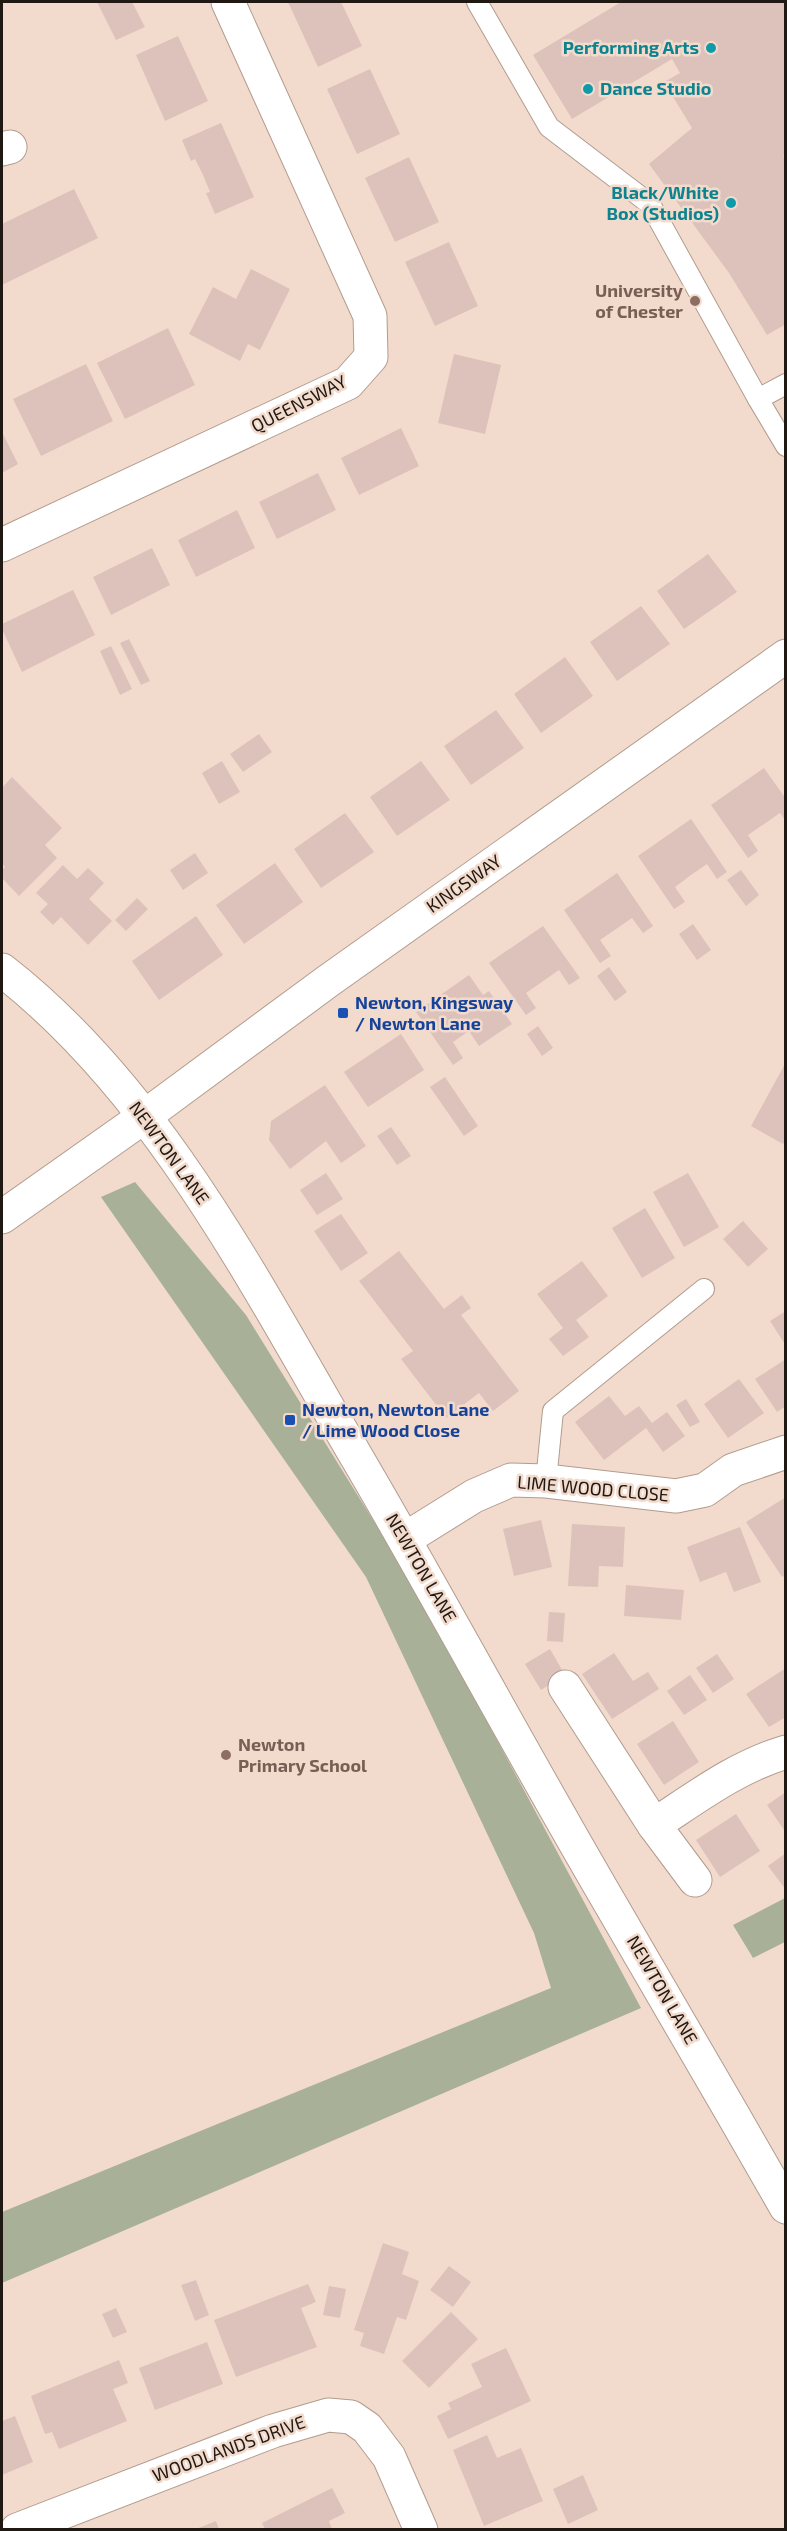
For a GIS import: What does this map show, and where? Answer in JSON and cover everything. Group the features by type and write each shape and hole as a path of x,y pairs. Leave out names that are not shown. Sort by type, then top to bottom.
{"street":[{"name":"QUEENSWAY","path":"2,545 348,383 371,357 370,316 228,2"},
{"name":"KINGSWAY","path":"2,1217 145,1116 328,981 786,657"},
{"name":"NEWTON LANE","path":"2,970 29,991 100,1063 145,1116 208,1207 405,1539 605,1895 637,1946 786,2207"},
{"name":"LIME WOOD CLOSE","path":"405,1539 474,1496 511,1480 546,1481 676,1496 705,1490 733,1470 786,1452"},
{"path":"566,1687 654,1825 695,1880"},
{"path":"654,1825 733,1773 757,1761 786,1752"},
{"name":"WOODLANDS DRIVE","path":"17,2529 273,2431 328,2415 351,2417 367,2428 389,2457 421,2529"}],"lane":[{"path":"477,2 549,127 650,204 786,446"},
{"path":"758,399 786,384"},
{"path":"546,1481 553,1411 705,1289"}],"green space":[{"path":"135,1182 246,1315 417,1591 641,2008 2,2283 2,2212 551,1988 534,1933 366,1577 101,1197"},
{"path":"785,1898 785,1942 753,1958 733,1925"}],"building":[{"path":"97,2 132,2 145,27 116,40"},
{"path":"288,2 341,2 362,46 318,67"},
{"path":"621,2 786,2 786,155 783,156 786,161 786,324 767,335 729,273 649,164 692,128 664,82 680,73 672,59 572,119 533,55"},
{"path":"178,36 208,101 165,121 136,55"},
{"path":"370,69 400,134 357,154 327,89"},
{"path":"221,123 254,197 215,214 206,193 210,192 203,175 195,159 191,161 182,140"},
{"path":"409,157 439,222 395,242 365,178"},
{"path":"74,189 98,238 2,285 2,224"},
{"path":"449,242 478,306 435,326 405,262"},
{"path":"251,269 290,289 260,350 248,344 240,361 189,334 213,287 236,299"},
{"path":"168,328 195,385 125,419 97,363"},
{"path":"454,354 501,365 485,434 438,423"},
{"path":"86,364 113,421 41,456 13,399"},
{"path":"401,428 419,466 359,495 341,458"},
{"path":"2,432 18,464 2,473"},
{"path":"318,473 336,510 277,539 259,502"},
{"path":"237,510 255,548 196,577 178,540"},
{"path":"152,548 170,585 111,615 93,577"},
{"path":"708,554 737,592 684,629 657,591"},
{"path":"73,590 95,635 22,672 2,629 2,624"},
{"path":"641,606 670,644 617,681 590,642"},
{"path":"129,639 150,681 141,685 120,643"},
{"path":"111,646 132,689 120,695 100,651"},
{"path":"565,657 593,696 541,733 514,694"},
{"path":"496,710 524,748 471,785 444,746"},
{"path":"259,734 272,752 243,772 230,754"},
{"path":"222,761 240,792 219,804 202,773"},
{"path":"421,761 450,800 397,836 370,797"},
{"path":"764,768 786,799 786,821 780,813 748,835 758,851 748,858 711,805"},
{"path":"12,777 62,828 45,845 57,858 19,896 2,878 2,870 5,867 2,863 2,788"},
{"path":"345,813 374,852 321,888 294,849"},
{"path":"691,819 727,872 717,879 707,864 691,875 675,887 685,902 674,909 638,856"},
{"path":"195,853 208,873 183,890 170,870"},
{"path":"275,863 303,902 244,944 216,905"},
{"path":"63,865 77,879 88,868 104,883 89,899 112,921 88,945 61,917 53,925 40,912 48,904 36,893"},
{"path":"741,870 759,895 746,906 727,880"},
{"path":"617,873 653,926 643,933 632,918 600,940 611,956 600,963 564,910"},
{"path":"137,898 148,909 126,931 115,920"},
{"path":"196,916 223,955 159,1000 132,961"},
{"path":"693,924 711,950 697,960 679,934"},
{"path":"543,926 580,978 569,985 559,970 526,993 536,1008 526,1015 489,963"},
{"path":"609,967 627,992 615,1001 597,976"},
{"path":"469,975 483,995 489,991 512,1024 479,1046 469,1031 453,1042 463,1058 453,1065 416,1012"},
{"path":"538,1026 553,1048 542,1056 527,1034"},
{"path":"401,1034 424,1070 368,1107 344,1072"},
{"path":"786,1062 786,1140 783,1144 751,1126"},
{"path":"445,1077 478,1126 464,1136 430,1087"},
{"path":"325,1085 366,1146 341,1163 326,1141 290,1169 269,1140 271,1121"},
{"path":"391,1127 411,1156 397,1165 377,1136"},
{"path":"326,1173 343,1199 317,1215 300,1190"},
{"path":"688,1173 719,1227 684,1247 653,1192"},
{"path":"645,1208 675,1258 642,1278 612,1228"},
{"path":"341,1214 368,1253 341,1271 314,1231"},
{"path":"743,1221 768,1249 748,1267 723,1239"},
{"path":"399,1251 444,1309 462,1295 471,1308 461,1315 519,1391 493,1411 479,1393 446,1418 401,1359 413,1351 359,1281"},
{"path":"582,1261 608,1296 576,1320 589,1337 563,1356 549,1339 563,1328 537,1294"},
{"path":"786,1311 786,1346 770,1321"},
{"path":"786,1359 786,1406 777,1412 755,1379"},
{"path":"739,1379 764,1413 728,1438 704,1404"},
{"path":"609,1396 625,1416 639,1406 652,1423 667,1412 685,1436 663,1452 646,1428 604,1460 575,1422"},
{"path":"686,1399 700,1422 690,1427 676,1405"},
{"path":"786,1497 786,1575 782,1577 746,1522"},
{"path":"541,1520 552,1567 514,1576 503,1529"},
{"path":"572,1524 625,1527 623,1567 599,1566 598,1587 568,1586"},
{"path":"740,1527 761,1582 734,1592 726,1572 700,1582 687,1547"},
{"path":"626,1585 684,1590 681,1620 624,1616"},
{"path":"549,1612 565,1613 563,1642 547,1641"},
{"path":"550,1649 565,1675 541,1690 525,1664"},
{"path":"614,1653 633,1681 648,1672 659,1689 612,1719 582,1674"},
{"path":"717,1654 734,1679 713,1693 696,1668"},
{"path":"786,1668 786,1717 769,1727 746,1694"},
{"path":"690,1675 707,1700 684,1715 667,1691"},
{"path":"673,1721 699,1762 664,1785 637,1744"},
{"path":"786,1792 786,1833 767,1805"},
{"path":"736,1814 760,1851 720,1877 696,1840"},
{"path":"786,1853 786,1890 768,1866"},
{"path":"383,2243 409,2252 402,2274 419,2281 406,2320 397,2317 384,2354 360,2346 364,2333 354,2330"},
{"path":"449,2266 471,2282 453,2307 430,2290"},
{"path":"196,2280 209,2315 195,2321 181,2285"},
{"path":"308,2284 316,2302 301,2308 317,2347 236,2377 214,2320"},
{"path":"329,2286 346,2289 340,2318 323,2315"},
{"path":"116,2308 127,2332 113,2338 102,2314"},
{"path":"451,2312 478,2339 429,2388 402,2361"},
{"path":"207,2342 223,2384 155,2410 139,2368"},
{"path":"506,2348 531,2401 448,2439 437,2416 451,2409 448,2403 482,2387 471,2364"},
{"path":"119,2360 128,2383 113,2389 127,2421 59,2449 52,2432 45,2434 31,2396"},
{"path":"15,2416 33,2462 2,2475 2,2421"},
{"path":"487,2435 497,2458 521,2448 543,2501 484,2526 453,2450"},
{"path":"583,2475 598,2510 568,2524 553,2489"},
{"path":"332,2488 345,2513 329,2521 332,2529 265,2529 262,2523"},
{"path":"216,2521 219,2529 196,2529"}],"place":[{"name":"Performing Arts","path":"711,48"},
{"name":"Dance Studio","path":"588,89"},
{"name":"Black/White Box (Studios)","path":"731,203"},
{"name":"University of Chester","path":"695,301"},
{"name":"Newton, Kingsway / Newton Lane","path":"343,1013"},
{"name":"Newton, Newton Lane / Lime Wood Close","path":"290,1420"},
{"name":"Newton Primary School","path":"226,1755"}]}
